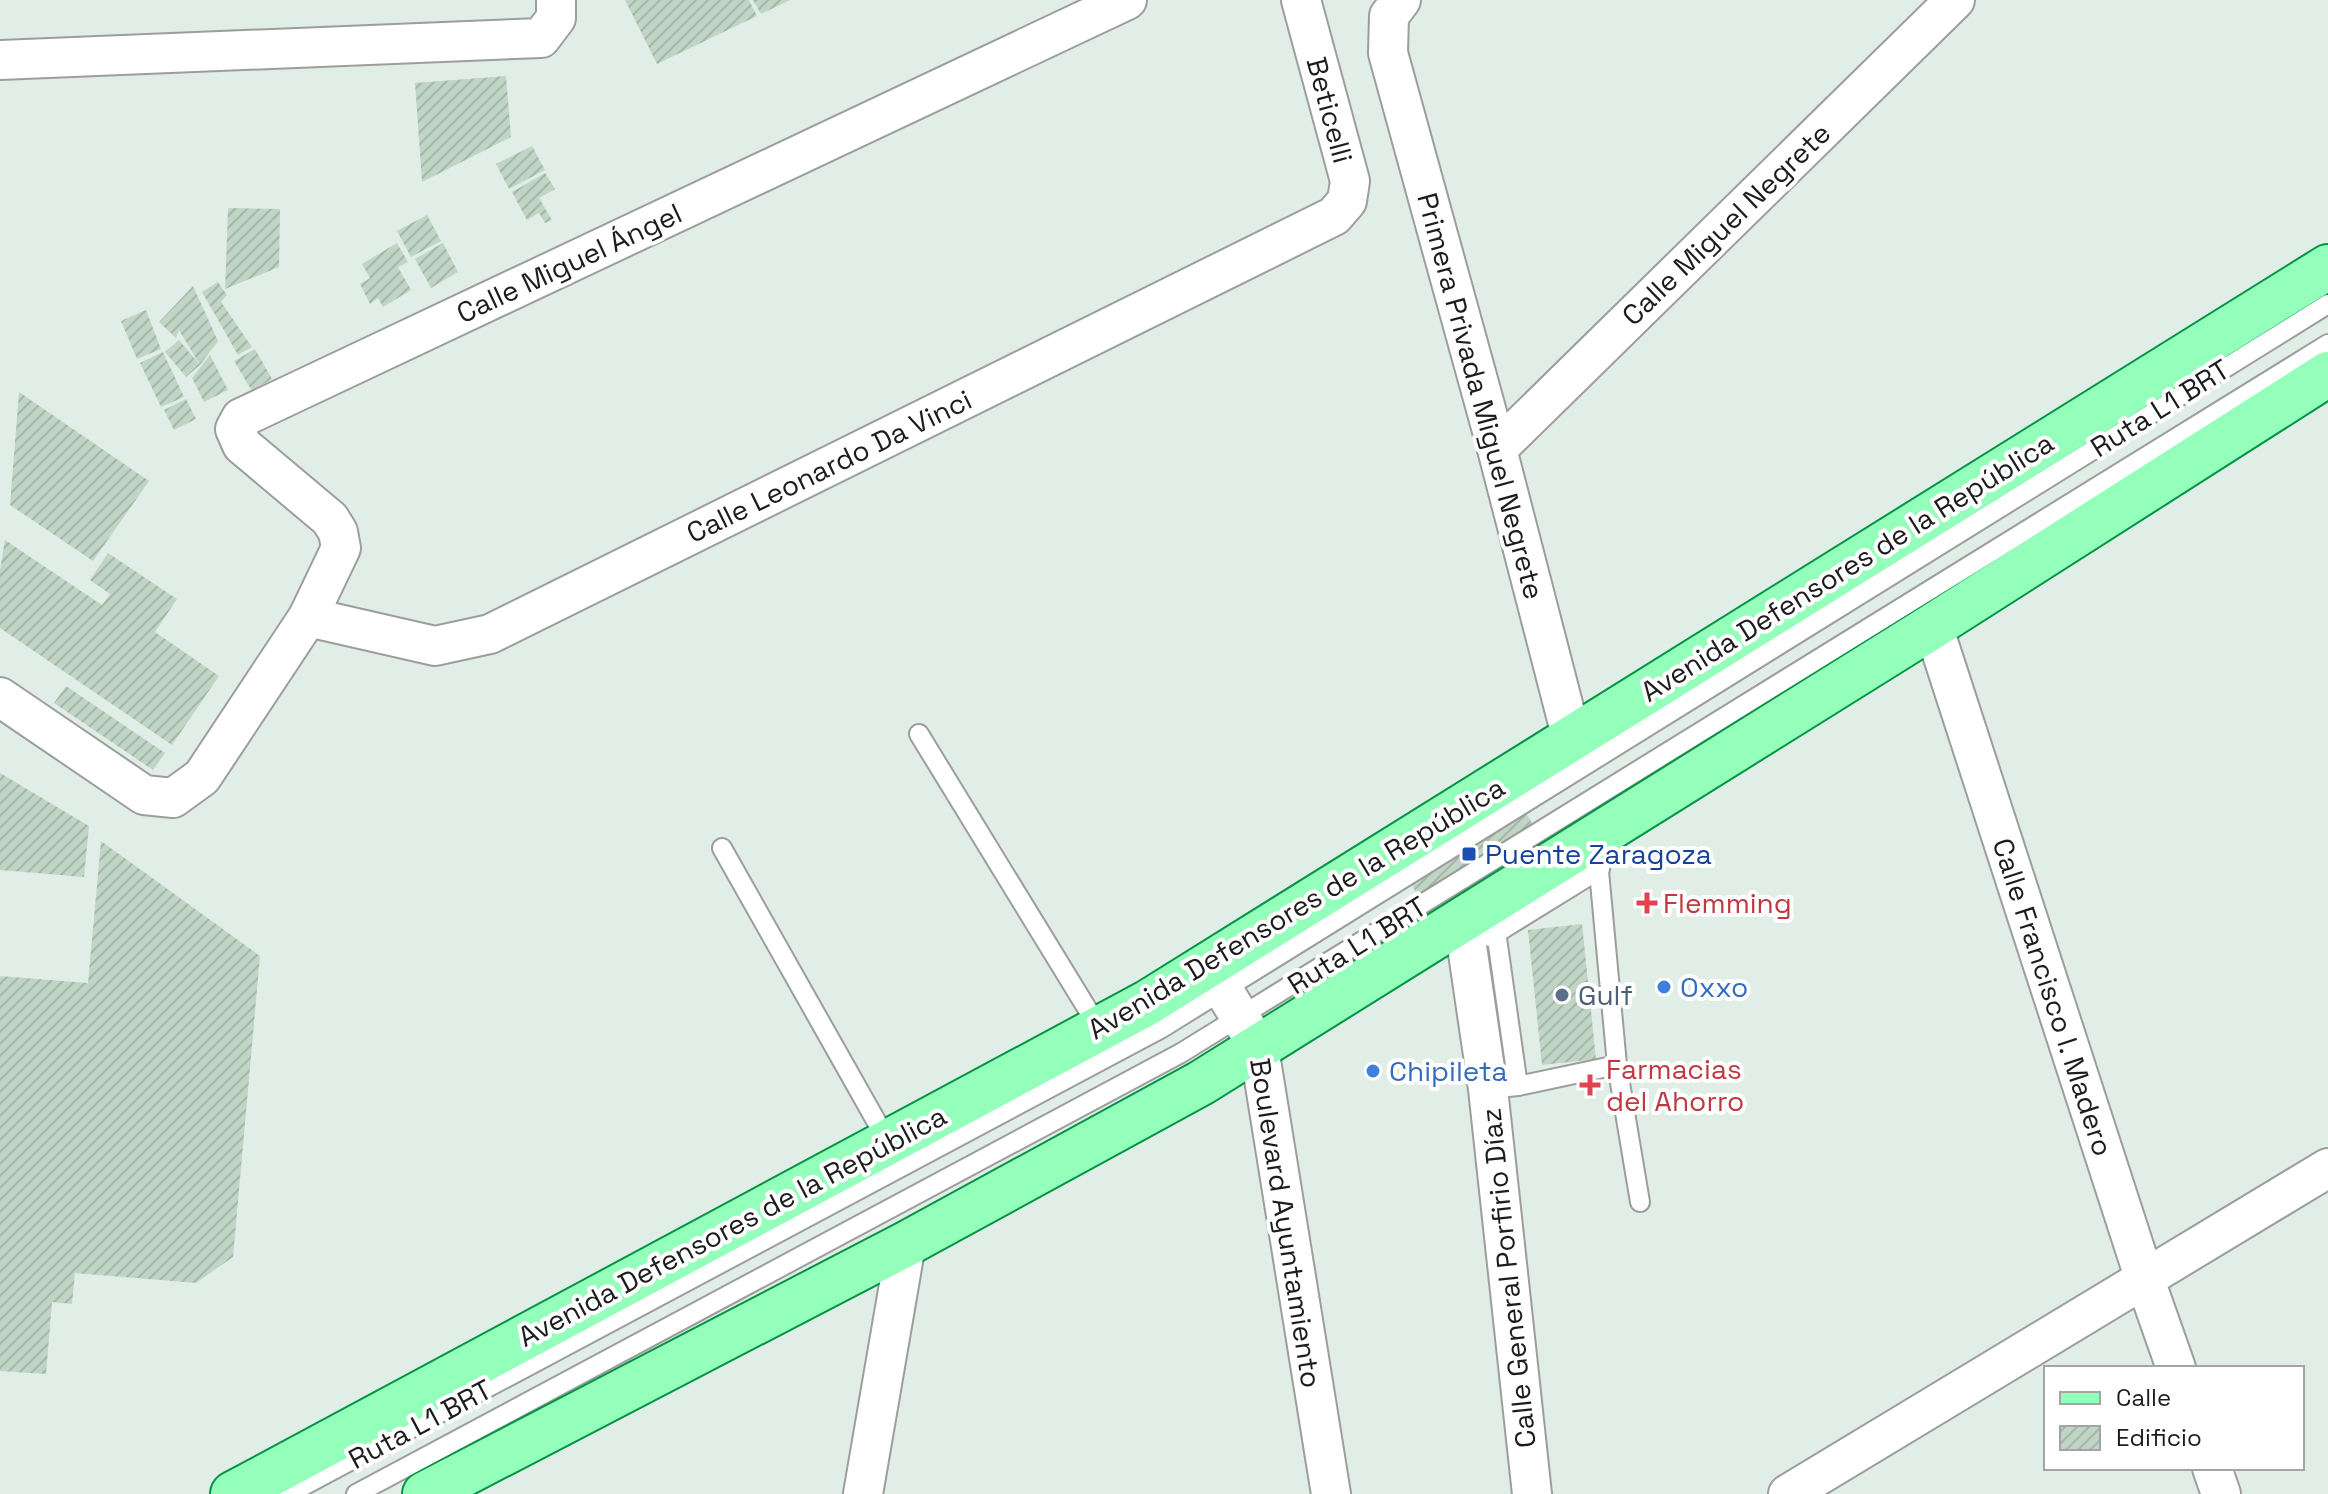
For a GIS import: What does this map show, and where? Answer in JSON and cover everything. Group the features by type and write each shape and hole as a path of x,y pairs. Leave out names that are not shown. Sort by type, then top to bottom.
{"main road":[{"name":"Avenida Defensores de la República","path":"425,1494 906,1244 1201,1083 1233,1005 1572,739 2328,267"},
{"name":"Avenida Defensores de la República","path":"233,1494 1147,1003 1233,1005 1480,926 1598,853 1933,626 2328,374"}],"street":[{"path":"0,60 541,38 556,18 556,0"},
{"name":"Calle Miguel Ángel","path":"308,617 341,548 338,532 330,519 242,445 235,429 241,418 1127,0"},
{"name":"Beticelli","path":"1301,0 1350,181 1347,201 1334,216"},
{"name":"Primera Privada Miguel Negrete","path":"1401,0 1389,16 1388,53 1497,449 1572,739"},
{"name":"Calle Miguel Negrete","path":"1497,449 1955,0"},
{"name":"Calle Leonardo Da Vinci","path":"308,617 435,646 490,634 1334,216"},
{"path":"0,697 144,795 173,798 202,777 308,617"},
{"name":"Calle Francisco I. Madero","path":"1933,626 2175,1366"},
{"name":"Calle General Porfirio Díaz","path":"1480,926 1503,1088 1532,1494"},
{"name":"Boulevard Ayuntamiento","path":"1233,1005 1331,1494"},
{"path":"1788,1494 2328,1168"},
{"path":"863,1494 906,1244"},
{"path":"2213,1470 2221,1494"}],"lane":[{"name":"Ruta L1 BRT","path":"356,1494 1181,1053 1233,1005 2328,304"},
{"name":"Ruta L1 BRT","path":"288,1494 1162,1028 1233,1005 2328,344"},
{"path":"919,734 1099,1028"},
{"path":"722,848 888,1142"},
{"path":"1598,853 1617,1065 1640,1202"},
{"path":"1503,1088 1617,1065"}],"building":[{"path":"625,0 749,0 757,16 657,64"},
{"path":"753,0 790,0 761,14"},
{"path":"506,76 511,137 422,182 415,83"},
{"path":"532,146 545,170 509,189 496,164"},
{"path":"545,173 555,189 539,198 552,220 545,223 539,213 527,220 512,192"},
{"path":"228,208 280,209 279,267 225,289"},
{"path":"427,215 441,241 411,257 397,231"},
{"path":"397,243 408,262 398,267 411,290 383,307 378,298 370,304 360,284 370,278 362,264"},
{"path":"443,243 458,272 431,288 415,259"},
{"path":"218,282 227,295 221,302 252,347 238,355 202,292"},
{"path":"193,286 218,341 200,365 179,330 176,338 159,322"},
{"path":"146,310 161,349 137,359 121,321"},
{"path":"179,340 200,365 186,377 165,352"},
{"path":"255,349 272,379 252,391 234,361"},
{"path":"163,352 184,397 161,407 140,363"},
{"path":"210,355 228,390 204,402 192,378"},
{"path":"19,392 149,481 93,561 10,505"},
{"path":"186,399 196,419 174,430 164,410"},
{"path":"5,540 102,605 110,594 90,580 108,553 177,599 155,632 219,676 172,745 0,628 0,570"},
{"path":"66,686 165,753 153,770 54,703"},
{"path":"0,773 89,826 84,877 0,870"},
{"path":"1524,810 1536,829 1421,901 1410,882"},
{"path":"101,841 260,956 233,1257 196,1283 75,1273 72,1304 52,1302 46,1374 0,1371 0,976 88,983"},
{"name":"Gulf","path":"1582,924 1596,1059 1542,1065 1528,930"}],"place":[{"name":"Puente Zaragoza","path":"1469,854"},
{"name":"Flemming","path":"1647,903"},
{"name":"Oxxo","path":"1664,987"},
{"name":"Gulf","path":"1562,995"},
{"name":"Chipileta","path":"1373,1071"},
{"name":"Farmacias del Ahorro","path":"1590,1085"}]}
